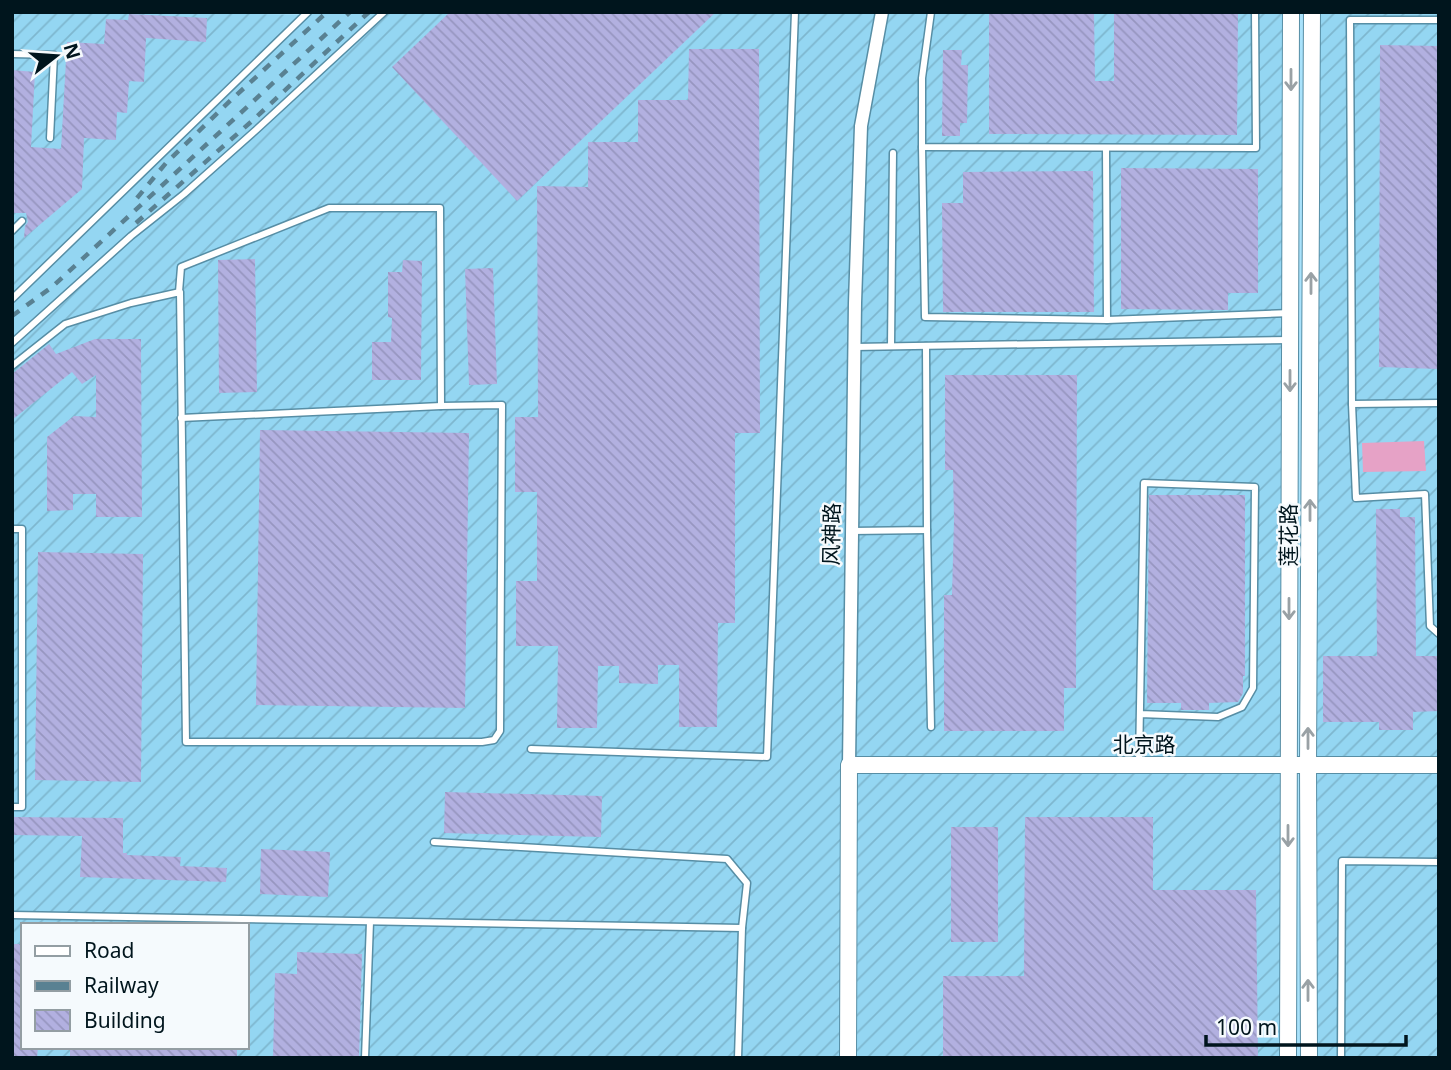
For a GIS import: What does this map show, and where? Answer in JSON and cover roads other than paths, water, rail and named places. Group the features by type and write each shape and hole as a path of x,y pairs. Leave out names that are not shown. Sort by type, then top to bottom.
{"street":[{"name":"风神路","path":"848,1058 854,347 861,126 882,12"},
{"name":"莲花路","path":"1288,1058 1291,12"},
{"name":"莲花路","path":"1309,1058 1312,12"},
{"name":"北京路","path":"849,765 1439,765"}],"lane":[{"path":"12,299 308,12"},
{"path":"12,343 131,236 236,148 384,12"},
{"path":"531,749 766,757 795,12"},
{"path":"931,12 922,78 925,317 1107,320 1290,313"},
{"path":"922,147 1256,148 1255,12"},
{"path":"1439,20 1349,20 1352,404 1356,498 1426,494 1430,626 1439,634"},
{"path":"12,54 54,55 51,138"},
{"path":"1106,148 1107,320"},
{"path":"891,346 893,153"},
{"path":"181,418 502,405 500,731 494,740 482,742 186,742 179,292 181,267 329,208 440,208 441,406"},
{"path":"12,231 22,221"},
{"path":"12,366 65,324 131,303 179,292"},
{"path":"854,347 1290,341"},
{"path":"926,346 931,727"},
{"path":"1352,404 1439,403"},
{"path":"1139,765 1144,483 1255,487 1253,688 1242,706 1218,717 1140,713"},
{"path":"12,529 22,529 22,807 12,807"},
{"path":"852,531 927,530"},
{"path":"434,842 727,859 747,883 742,928 738,1058"},
{"path":"1341,1058 1342,861 1439,862"},
{"path":"12,915 742,928"},
{"path":"365,1058 370,922"}],"railway":[{"path":"137,198 166,163 327,12"},
{"path":"12,316 52,287 350,12"},
{"path":"136,223 252,121 369,12"}]}
